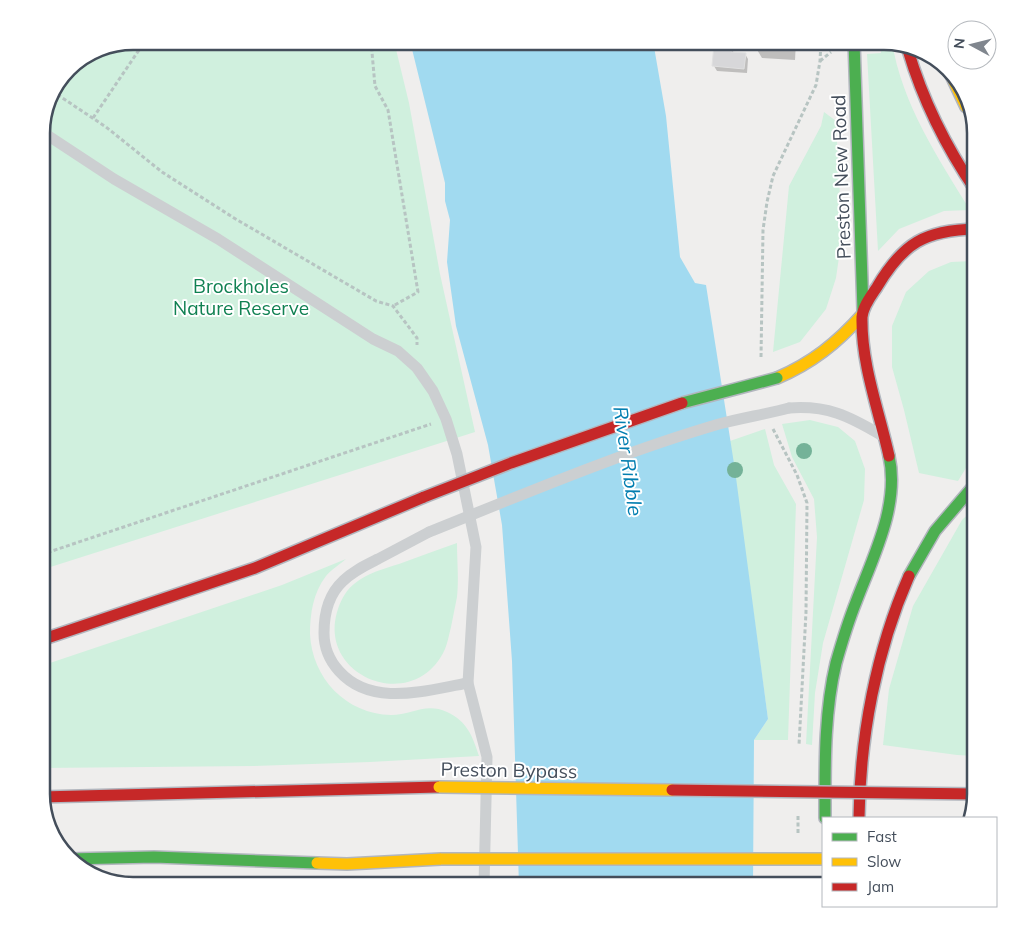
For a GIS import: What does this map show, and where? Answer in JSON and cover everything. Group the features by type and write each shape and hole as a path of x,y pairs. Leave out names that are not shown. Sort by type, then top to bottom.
{"highway":[{"name":"Preston New Road","path":"825,817 825,772 832,688 841,645 886,518 891,494 892,474 868,370 863,312 854,50"},
{"path":"909,54 916,78 933,119 949,150 967,177"},
{"path":"50,637 255,568 511,462 682,403 777,378 801,369 840,340 863,312 892,262 906,248 921,237 939,231 967,228"},
{"path":"859,817 864,745 872,689 893,612 907,580 925,547 947,515 967,493"},
{"name":"Preston Bypass","path":"50,797 439,787 967,794"},
{"path":"81,859 154,857 347,864 441,859 822,859"}],"lane":[{"path":"50,136 114,179 218,239 373,339 398,351 417,368 434,390 457,454 476,547 468,683 486,757 484,877"},
{"path":"468,683 414,693 370,692 354,685 344,678 330,659 325,647 325,619 333,592 342,581 356,571 429,532 556,481 720,424 790,408 807,407 832,410 884,437"}],"path":[{"path":"93,118 140,50"},
{"path":"372,50 375,86 388,110 418,292 393,306"},
{"path":"762,365 763,230 767,202 773,176 816,85 820,50"},
{"path":"59,96 106,127 162,172 234,218 376,301 393,306 418,338 417,368"},
{"path":"50,550 446,419"},
{"path":"770,424 797,475 806,503 806,612 799,747"},
{"path":"798,815 798,841"}],"green space":[{"name":"Brockholes Nature Reserve","path":"133,50 396,50 409,103 440,274 475,432 50,567 50,127 56,101 74,74 101,56"},
{"path":"881,50 894,51 904,87 913,109 934,150 967,205 967,210 944,211 899,229 878,251 867,54 881,53"},
{"path":"824,112 836,121 842,236 836,278 826,309 800,342 773,352 789,186 821,126"},
{"path":"967,261 967,466 958,481 919,473 892,367 892,326 906,292 929,271 951,262"},
{"path":"810,420 838,427 855,441 865,469 864,500 823,643 815,693 812,745 806,744 817,537 814,499 792,457 782,424"},
{"path":"765,429 774,465 796,504 788,740 754,740 768,719 730,441"},
{"path":"967,515 967,756 883,745 889,689 913,606 962,520"},
{"path":"457,543 458,591 451,627 445,649 431,669 412,681 392,684 372,680 354,669 341,653 335,633 338,609 351,586 375,572"},
{"path":"346,559 328,574 318,589 312,611 310,634 312,650 317,665 325,679 334,691 346,701 375,713 391,715 432,708 447,712 460,720 468,730 479,756 254,766 50,768 50,663 282,585"}],"water":[{"name":"River Ribble","path":"412,50 655,50 666,116 680,257 695,283 706,285 735,470 768,719 754,740 753,877 519,877 512,661 502,525 488,445 456,326 447,262 450,220 445,201 445,183"}],"building":[{"path":"714,50 731,50 731,52 746,53 744,69 712,66"}],"traffic: fast":[{"path":"854,50 863,311"},
{"path":"682,403 777,378"},
{"path":"825,817 826,740 832,682 845,632 877,549 888,512 891,493 889,456"},
{"path":"909,576 935,531 967,494"},
{"path":"81,859 154,857 317,863"}],"traffic: slow":[{"path":"777,378 813,359 843,335 862,315"},
{"path":"439,787 672,790"},
{"path":"317,863 347,864 441,859"},
{"path":"441,859 822,859"}],"traffic: jam":[{"path":"909,54 936,123 967,177"},
{"path":"889,456 867,370 862,335 864,309 887,272 906,250 929,236 943,232 967,230"},
{"path":"424,497 511,463 682,403"},
{"path":"50,637 255,568 424,497"},
{"path":"859,817 863,757 872,695 887,634 909,576"},
{"path":"50,797 439,787"},
{"path":"672,790 967,794"}]}
